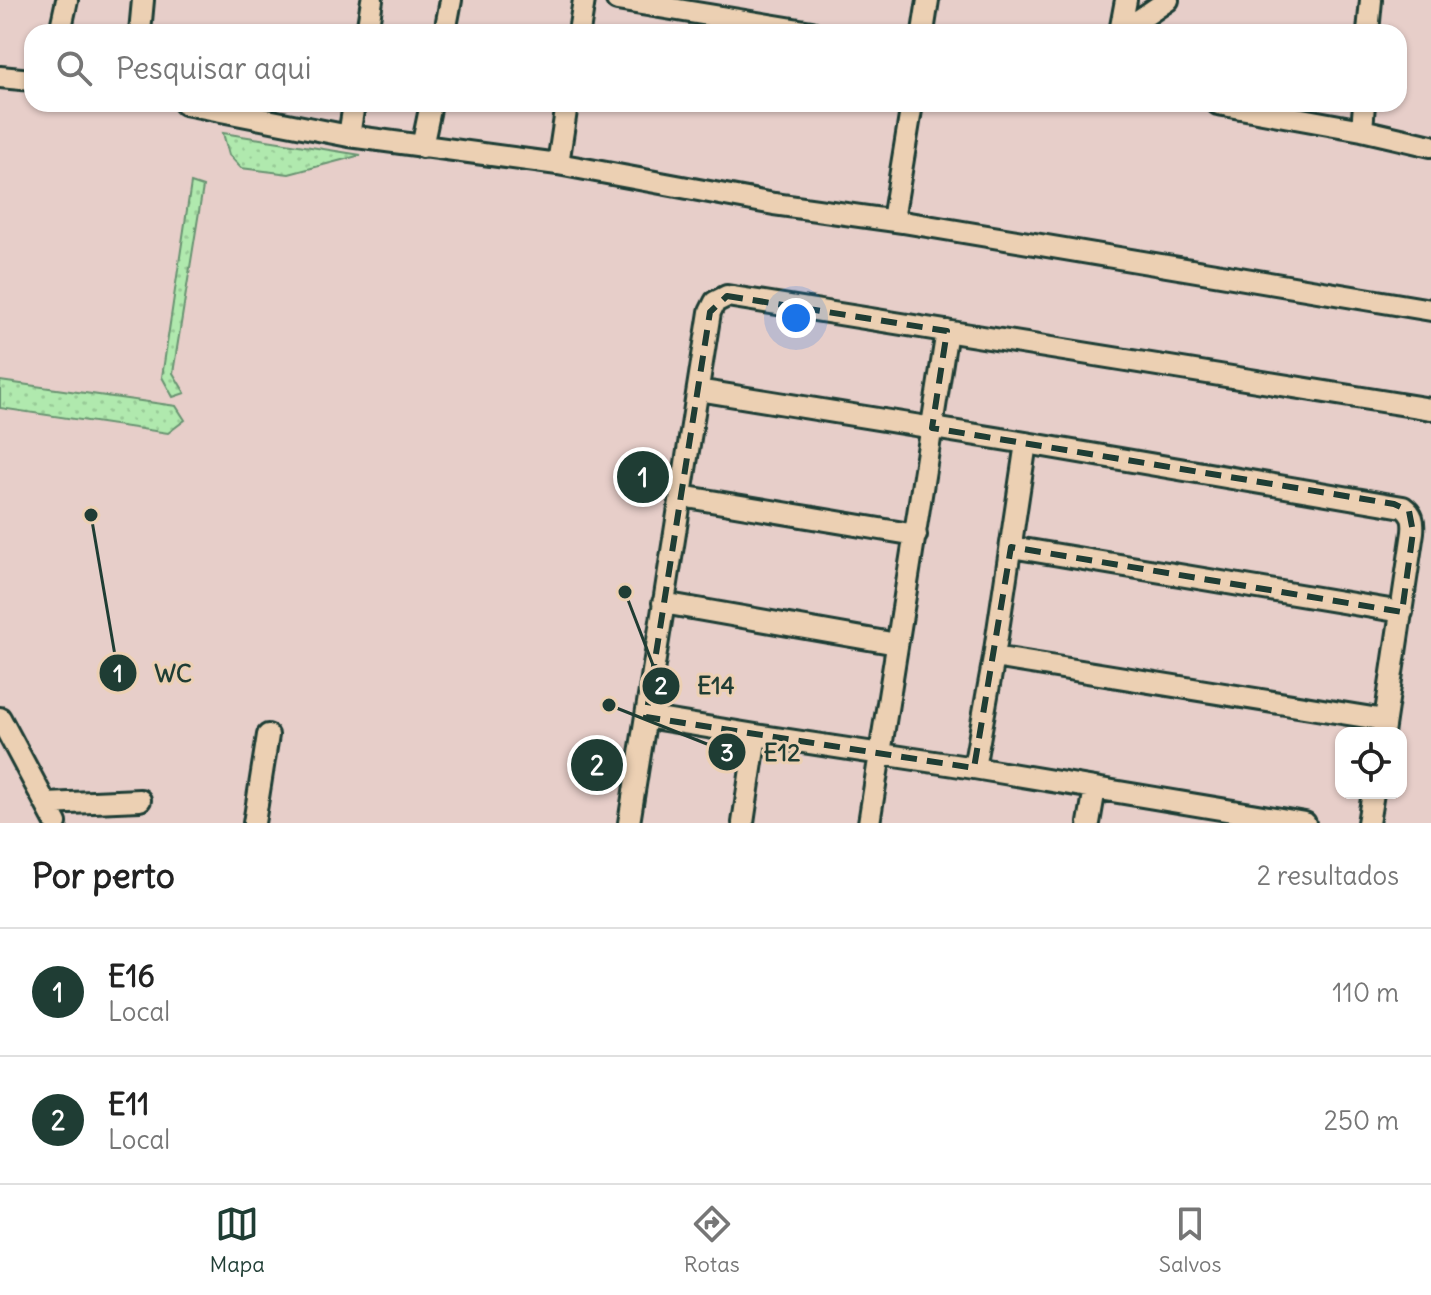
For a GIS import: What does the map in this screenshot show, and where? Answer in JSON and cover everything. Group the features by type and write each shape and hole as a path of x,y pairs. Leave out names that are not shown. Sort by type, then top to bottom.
{"street":[{"path":"62,24 67,0"},
{"path":"141,24 143,0"},
{"path":"368,24 372,0"},
{"path":"446,24 451,0"},
{"path":"580,24 584,0"},
{"path":"617,0 763,24"},
{"path":"924,24 928,0"},
{"path":"1122,24 1126,0"},
{"path":"1130,24 1168,0"},
{"path":"1369,24 1371,0"},
{"path":"0,77 24,79"},
{"path":"226,112 349,136 558,164 774,204 893,220 1431,310"},
{"path":"349,136 353,112"},
{"path":"422,147 429,112"},
{"path":"558,164 566,112"},
{"path":"893,220 911,112"},
{"path":"1262,112 1431,146"},
{"path":"1362,130 1363,112"},
{"path":"629,823 710,312 715,302 727,296 1431,409"},
{"path":"869,823 947,331"},
{"path":"698,390 1403,507 1414,520 1384,726 994,657"},
{"path":"974,768 1026,443"},
{"path":"681,496 916,535"},
{"path":"1011,547 1402,612"},
{"path":"663,603 897,644"},
{"path":"646,717 1305,823"},
{"path":"0,718 51,814 140,800"},
{"path":"254,823 268,735"},
{"path":"743,823 756,735"},
{"path":"1089,823 1095,788"},
{"path":"1368,823 1372,799"}],"highlighted area":[{"path":"727,296 947,331 932,428 1394,504 1409,511 1413,532 1402,612 1011,547 974,768 646,717 710,312"}],"green space":[{"path":"223,133 361,155 289,174 241,168 229,155"},
{"path":"191,183 203,187 173,373 185,393 173,397 162,377"},
{"path":"0,381 176,406 185,420 168,433 0,408"}],"place":[{"name":"E16","path":"643,477"},
{"name":"WC","path":"91,515"},
{"name":"E14","path":"625,592"},
{"name":"E12","path":"609,705"},
{"name":"E11","path":"597,765"}]}
